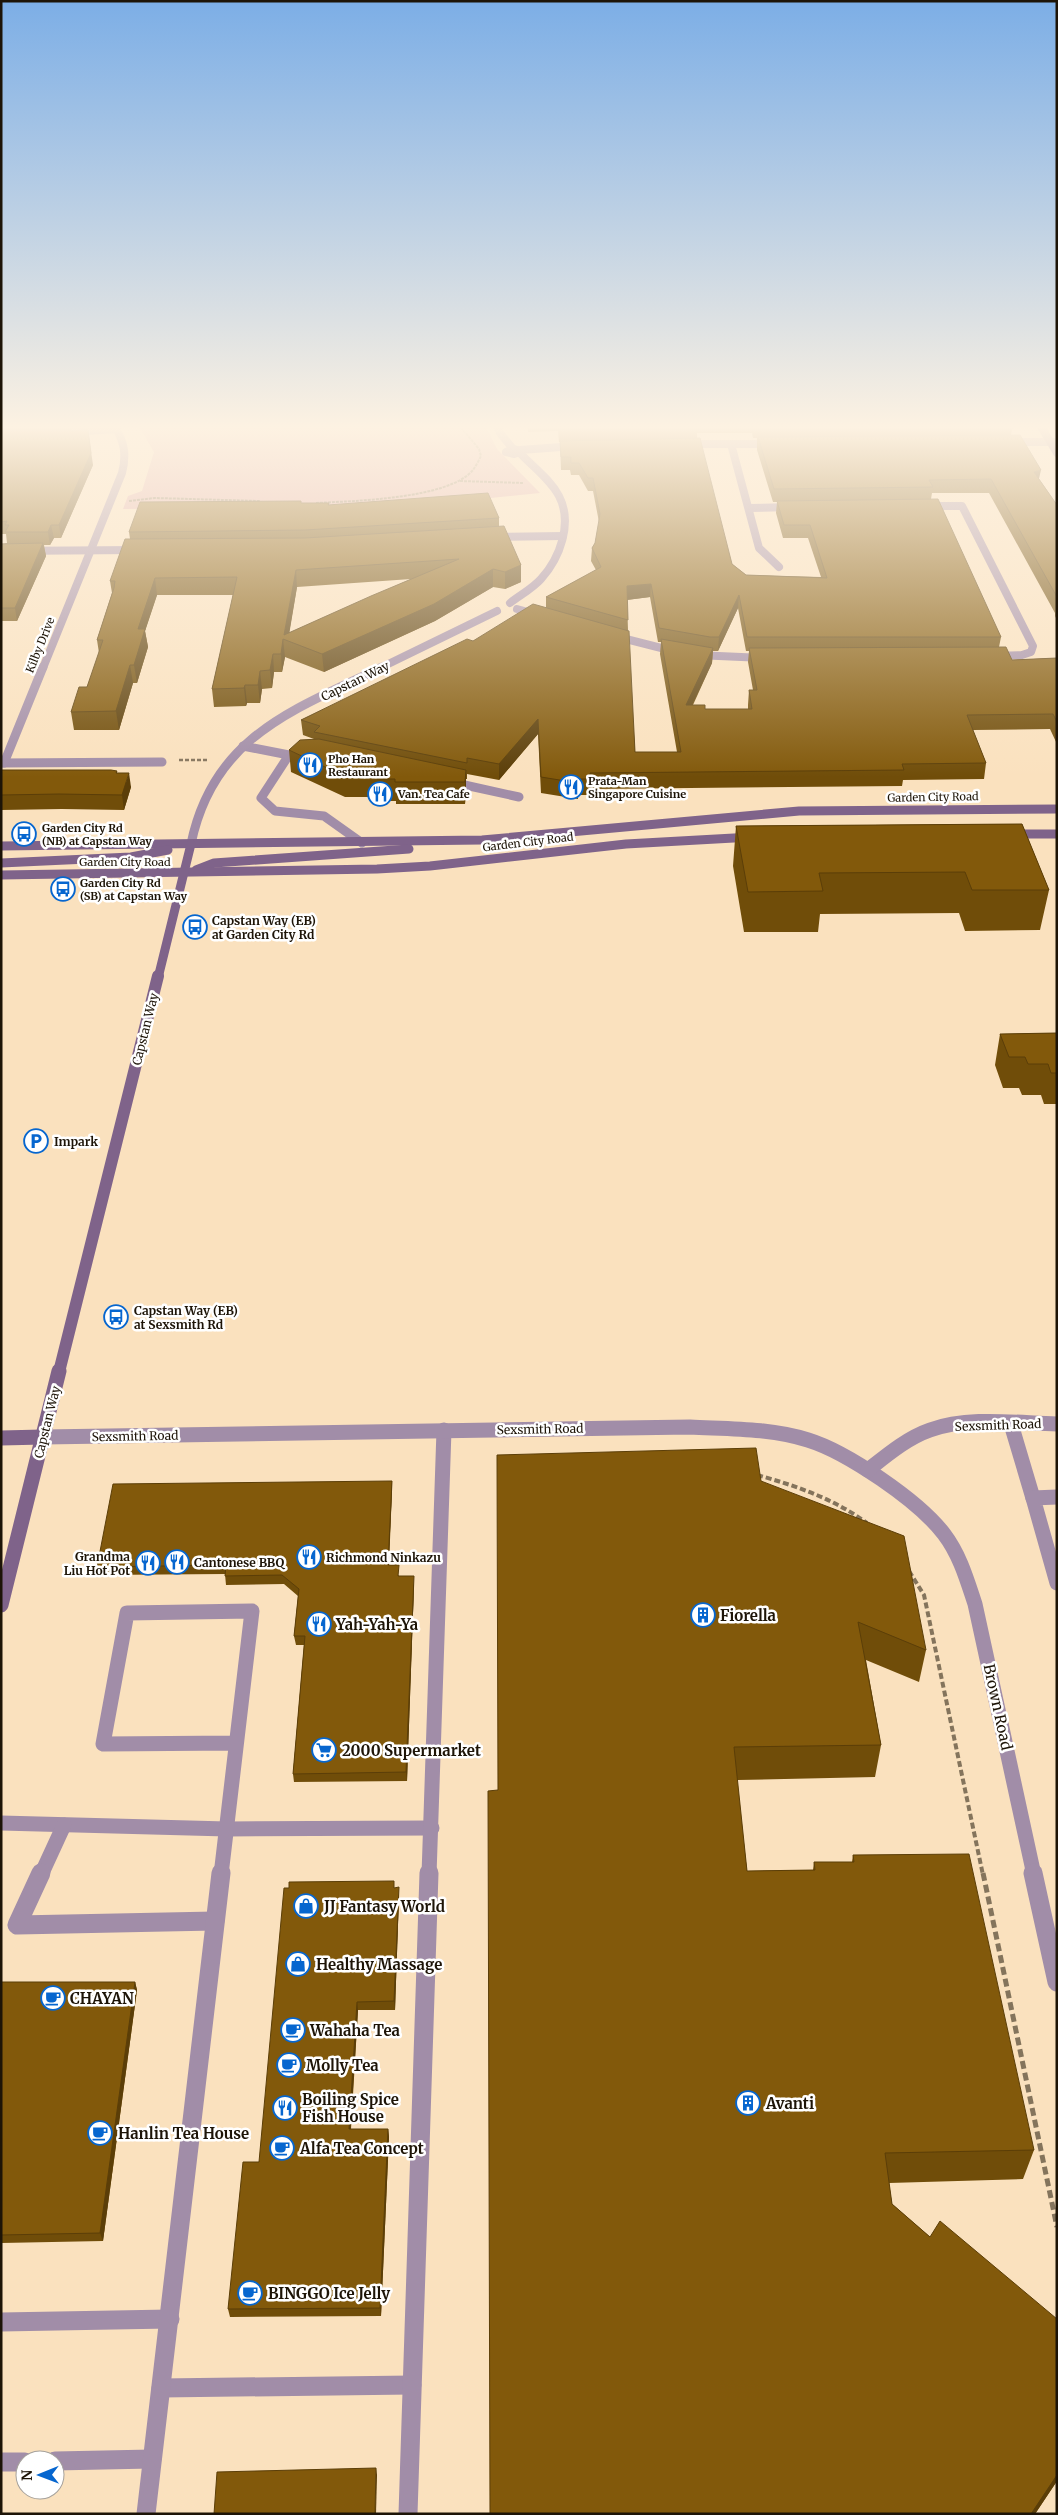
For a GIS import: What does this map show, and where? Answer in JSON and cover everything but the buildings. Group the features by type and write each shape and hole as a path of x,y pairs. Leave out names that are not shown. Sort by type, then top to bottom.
{"main road":[{"name":"Garden City Road","path":"1,846 482,840 799,811 1057,809"},
{"path":"997,834 1057,834"},
{"name":"Garden City Road","path":"1,875 292,872 430,866 626,844 763,837"},
{"path":"184,874 214,864 378,853 482,840"},
{"path":"1,863 131,857 191,844"},
{"name":"Capstan Way","path":"1,1605 191,844"},
{"name":"Sexsmith Road","path":"1,1438 43,1437"}],"street":[{"name":"Kilby Drive","path":"2,763 94,542"},
{"path":"508,611 517,606 510,603 540,580 555,558 561,542"},
{"path":"758,542 759,548 779,567"},
{"path":"980,542 1033,646 1031,652 1022,655 983,656"},
{"path":"1,551 148,550"},
{"name":"Capstan Way","path":"508,611 494,610 494,606 510,603"},
{"path":"508,611 552,619"},
{"name":"Capstan Way","path":"191,844 198,807 216,776 243,746 280,716 508,611"},
{"path":"606,634 670,651 699,656 774,658"},
{"path":"243,746 293,755 261,798 275,811 324,816 362,842"},
{"path":"2,763 162,762"},
{"path":"444,781 519,797"},
{"path":"1011,1424 1057,1583"},
{"name":"Sexsmith Road","path":"43,1437 619,1427 735,1428 772,1432 806,1439 835,1449 868,1470 902,1443 931,1430 963,1425 1057,1424"},
{"path":"408,2514 444,1430"},
{"name":"Brown Road","path":"868,1470 917,1508 938,1528 961,1562 982,1632 1057,1982"},
{"path":"1033,1498 1057,1497"},
{"path":"146,2514 252,1611 127,1613 103,1744 236,1743"},
{"path":"1,1823 227,1829 432,1828"},
{"path":"64,1825 17,1925 215,1921"},
{"path":"1,2322 170,2318"},
{"path":"161,2388 412,2385"},
{"path":"65,2461 152,2459"},
{"path":"1,2462 15,2462"}],"path":[{"path":"162,762 198,758 228,763"},
{"path":"753,1474 782,1481 834,1501 871,1526"},
{"path":"907,1567 924,1595 930,1621 1057,2227"}],"place":[{"name":"Pho Han Restaurant","path":"310,765"},
{"name":"Prata-Man Singapore Cuisine","path":"571,787"},
{"name":"Van. Tea Cafe","path":"380,794"},
{"name":"Garden City Rd (NB) at Capstan Way","path":"24,834"},
{"name":"Garden City Rd (SB) at Capstan Way","path":"63,889"},
{"name":"Capstan Way (EB) at Garden City Rd","path":"195,927"},
{"name":"Impark","path":"36,1141"},
{"name":"Capstan Way (EB) at Sexsmith Rd","path":"116,1317"},
{"name":"Richmond Ninkazu","path":"309,1557"},
{"name":"Cantonese BBQ","path":"177,1562"},
{"name":"Grandma Liu Hot Pot","path":"148,1563"},
{"name":"Fiorella","path":"703,1615"},
{"name":"Yah-Yah-Ya","path":"319,1624"},
{"name":"2000 Supermarket","path":"324,1750"},
{"name":"JJ Fantasy World","path":"306,1906"},
{"name":"Healthy Massage","path":"298,1964"},
{"name":"CHAYAN","path":"53,1998"},
{"name":"Wahaha Tea","path":"293,2030"},
{"name":"Molly Tea","path":"289,2065"},
{"name":"Avanti","path":"748,2103"},
{"name":"Boiling Spice Fish House","path":"285,2108"},
{"name":"Hanlin Tea House","path":"100,2133"},
{"name":"Alfa Tea Concept","path":"282,2148"},
{"name":"BINGGO Ice Jelly","path":"250,2293"}]}
